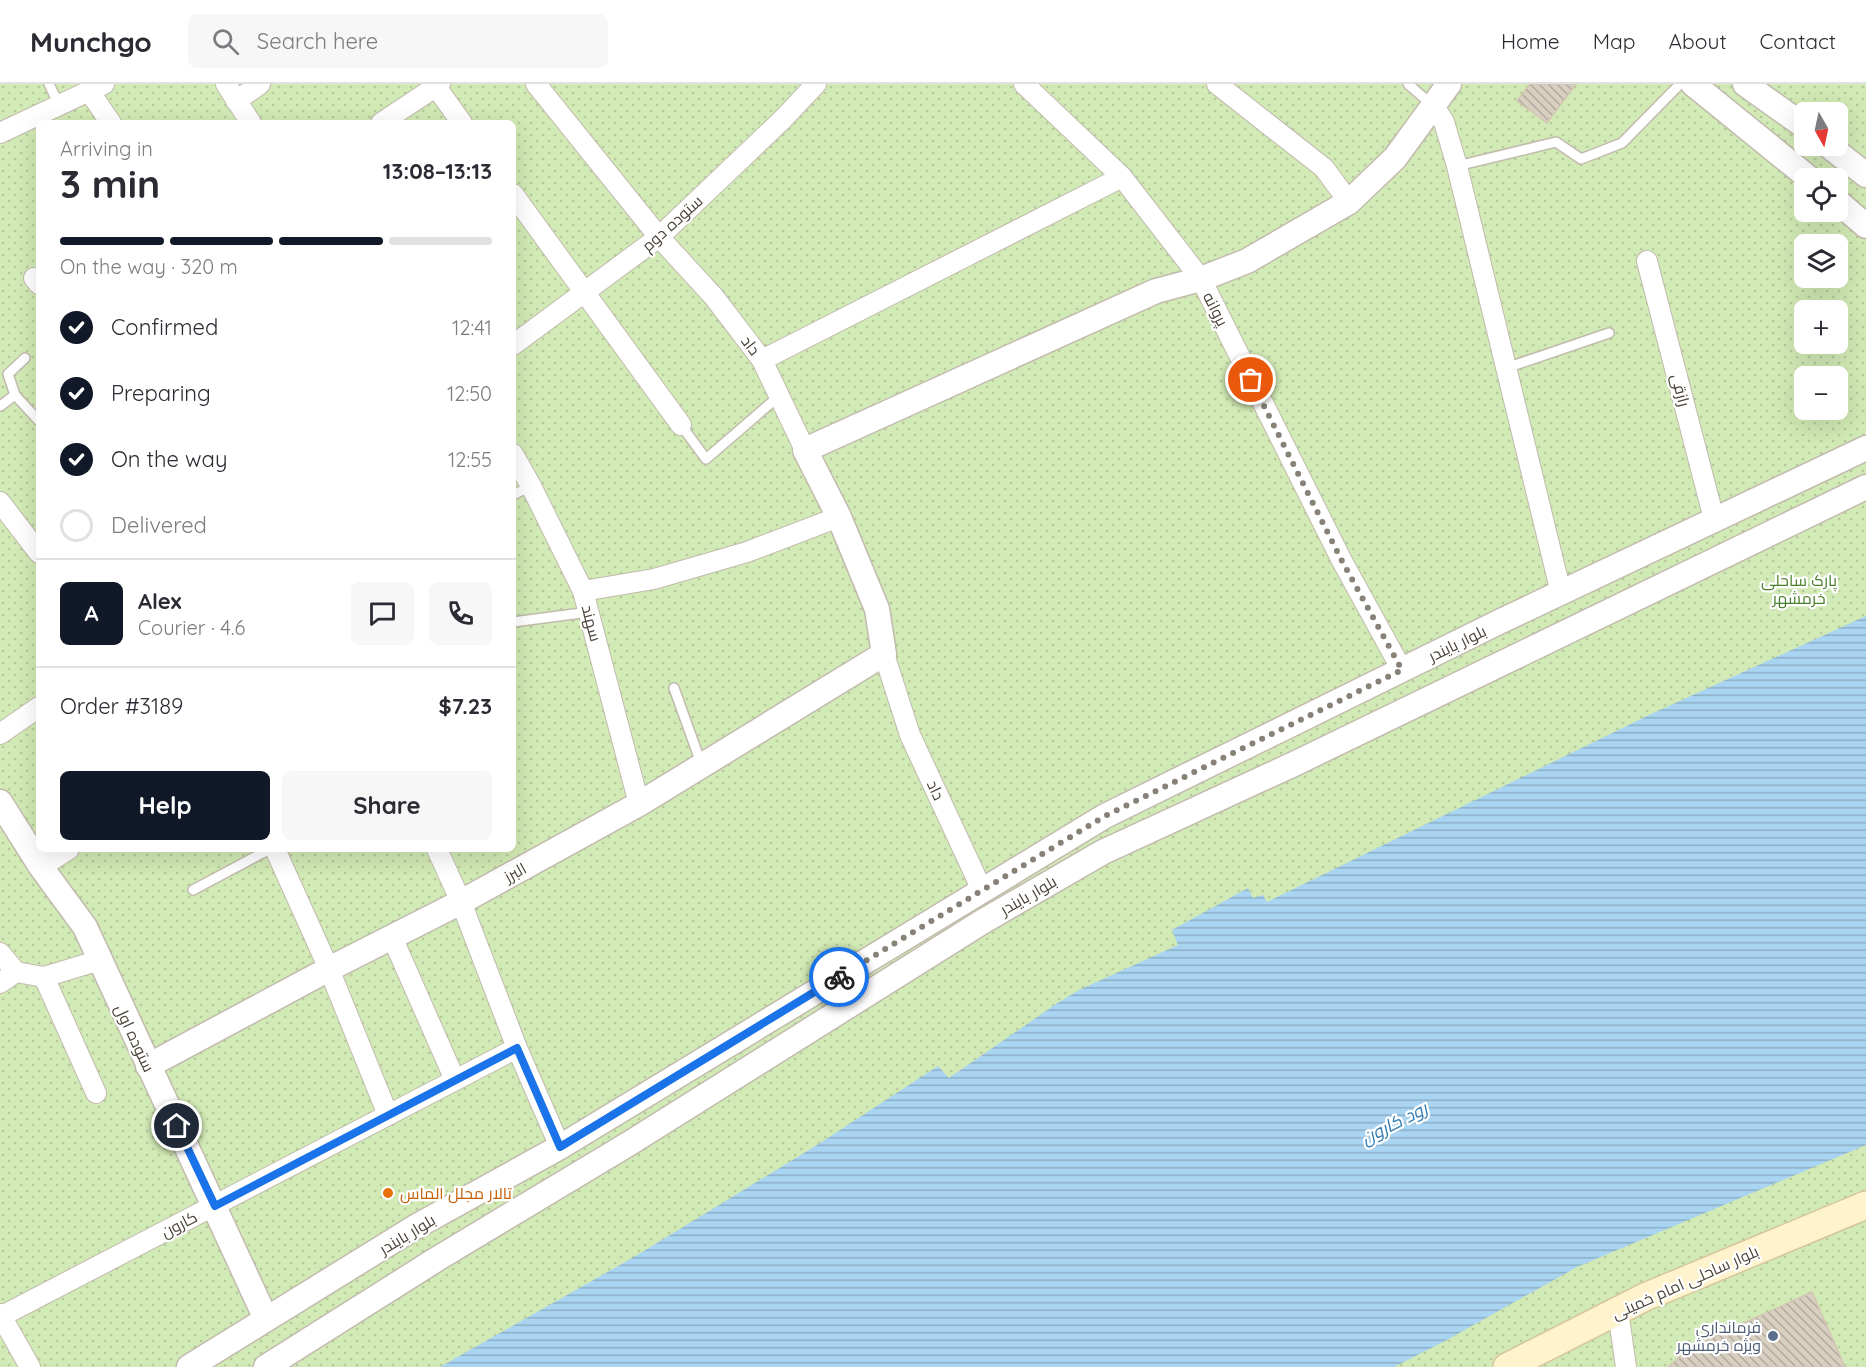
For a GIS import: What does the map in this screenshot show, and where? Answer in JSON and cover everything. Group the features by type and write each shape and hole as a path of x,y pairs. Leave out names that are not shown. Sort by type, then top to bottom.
{"main road":[{"name":"بلوار ساحلی امام خمینی","path":"1507,1367 1645,1297 1866,1205"}],"street":[{"path":"249,120 231,93 260,84"},
{"name":"داد","path":"536,84 659,237 714,297 762,360 839,517 877,609 878,658 910,735 982,890"},
{"name":"ستوده دوم","path":"516,343 659,237 783,119 816,84"},
{"name":"پروانه","path":"1024,84 1122,177 1201,279 1342,561 1402,670"},
{"path":"1217,84 1324,168 1349,202"},
{"path":"805,450 1156,291 1201,279 1247,261 1349,202 1395,158 1449,84"},
{"path":"1692,84 1797,168"},
{"path":"1745,84 1794,119"},
{"path":"385,120 437,85 460,120"},
{"path":"0,133 93,86 110,120"},
{"path":"1433,105 1444,122 1457,166 1561,592"},
{"path":"1842,156 1866,175"},
{"path":"762,360 1122,177"},
{"path":"516,198 681,425"},
{"path":"1848,211 1866,226"},
{"name":"رازقی","path":"1647,261 1714,519"},
{"name":"بلوار بایندر","path":"189,1367 417,1227 560,1147 1105,816 1561,592 1866,448"},
{"name":"سهند","path":"516,459 584,591 639,804"},
{"name":"بلوار بایندر","path":"266,1367 437,1259 630,1143 982,922 1103,852 1294,765 1866,487"},
{"path":"0,502 36,543"},
{"path":"584,591 654,579 747,552 839,517"},
{"name":"البرز","path":"148,1066 329,969 461,902 639,804 878,658"},
{"path":"0,734 36,709"},
{"name":"ستوده اول","path":"0,802 41,867 85,927 266,1319"},
{"path":"41,867 64,852"},
{"path":"276,852 329,969 388,1115"},
{"path":"438,852 461,902 517,1048 560,1147"},
{"path":"392,937 455,1080"},
{"path":"0,953 8,977 44,977 100,960"},
{"path":"44,977 96,1094"},
{"name":"کارون","path":"0,1316 517,1048"},
{"path":"612,1115 630,1143"},
{"path":"1618,1311 1626,1367"},
{"path":"0,1316 30,1367"}],"lane":[{"path":"49,84 59,105"},
{"path":"1408,84 1433,105"},
{"path":"1457,166 1556,142 1581,159 1622,143 1680,84"},
{"path":"1506,368 1609,333"},
{"path":"25,358 8,374 15,395 36,418"},
{"path":"0,406 15,395"},
{"path":"681,425 706,459 780,396"},
{"path":"516,494 531,486"},
{"path":"516,622 589,612"},
{"path":"674,688 702,766"},
{"path":"194,890 264,852"}],"green space":[{"name":"پارک ساحلی خرمشهر","path":"0,84 1866,84 1866,1367 0,1367"}],"water":[{"name":"رود کارون","path":"1866,616 1866,1145 1577,1267 1394,1367 440,1367 634,1257 817,1145 938,1066 949,1078 1079,990 1178,945 1172,930 1248,888 1253,898 1263,895 1267,902 1649,715"}],"building":[{"path":"1530,84 1576,84 1547,123 1517,101"},
{"name":"فرمانداری ویژه خرمشهر","path":"1812,1292 1845,1367 1668,1367 1691,1347"}],"way so far":[{"path":"839,977 1105,816 1402,670 1342,561 1251,380"}],"place":[{"name":"تالار مجلل الماس","path":"388,1193"},
{"name":"فرمانداری ویژه خرمشهر","path":"1773,1336"}],"route":[{"path":"177,1126 215,1206 517,1048 560,1147 839,977"}]}
